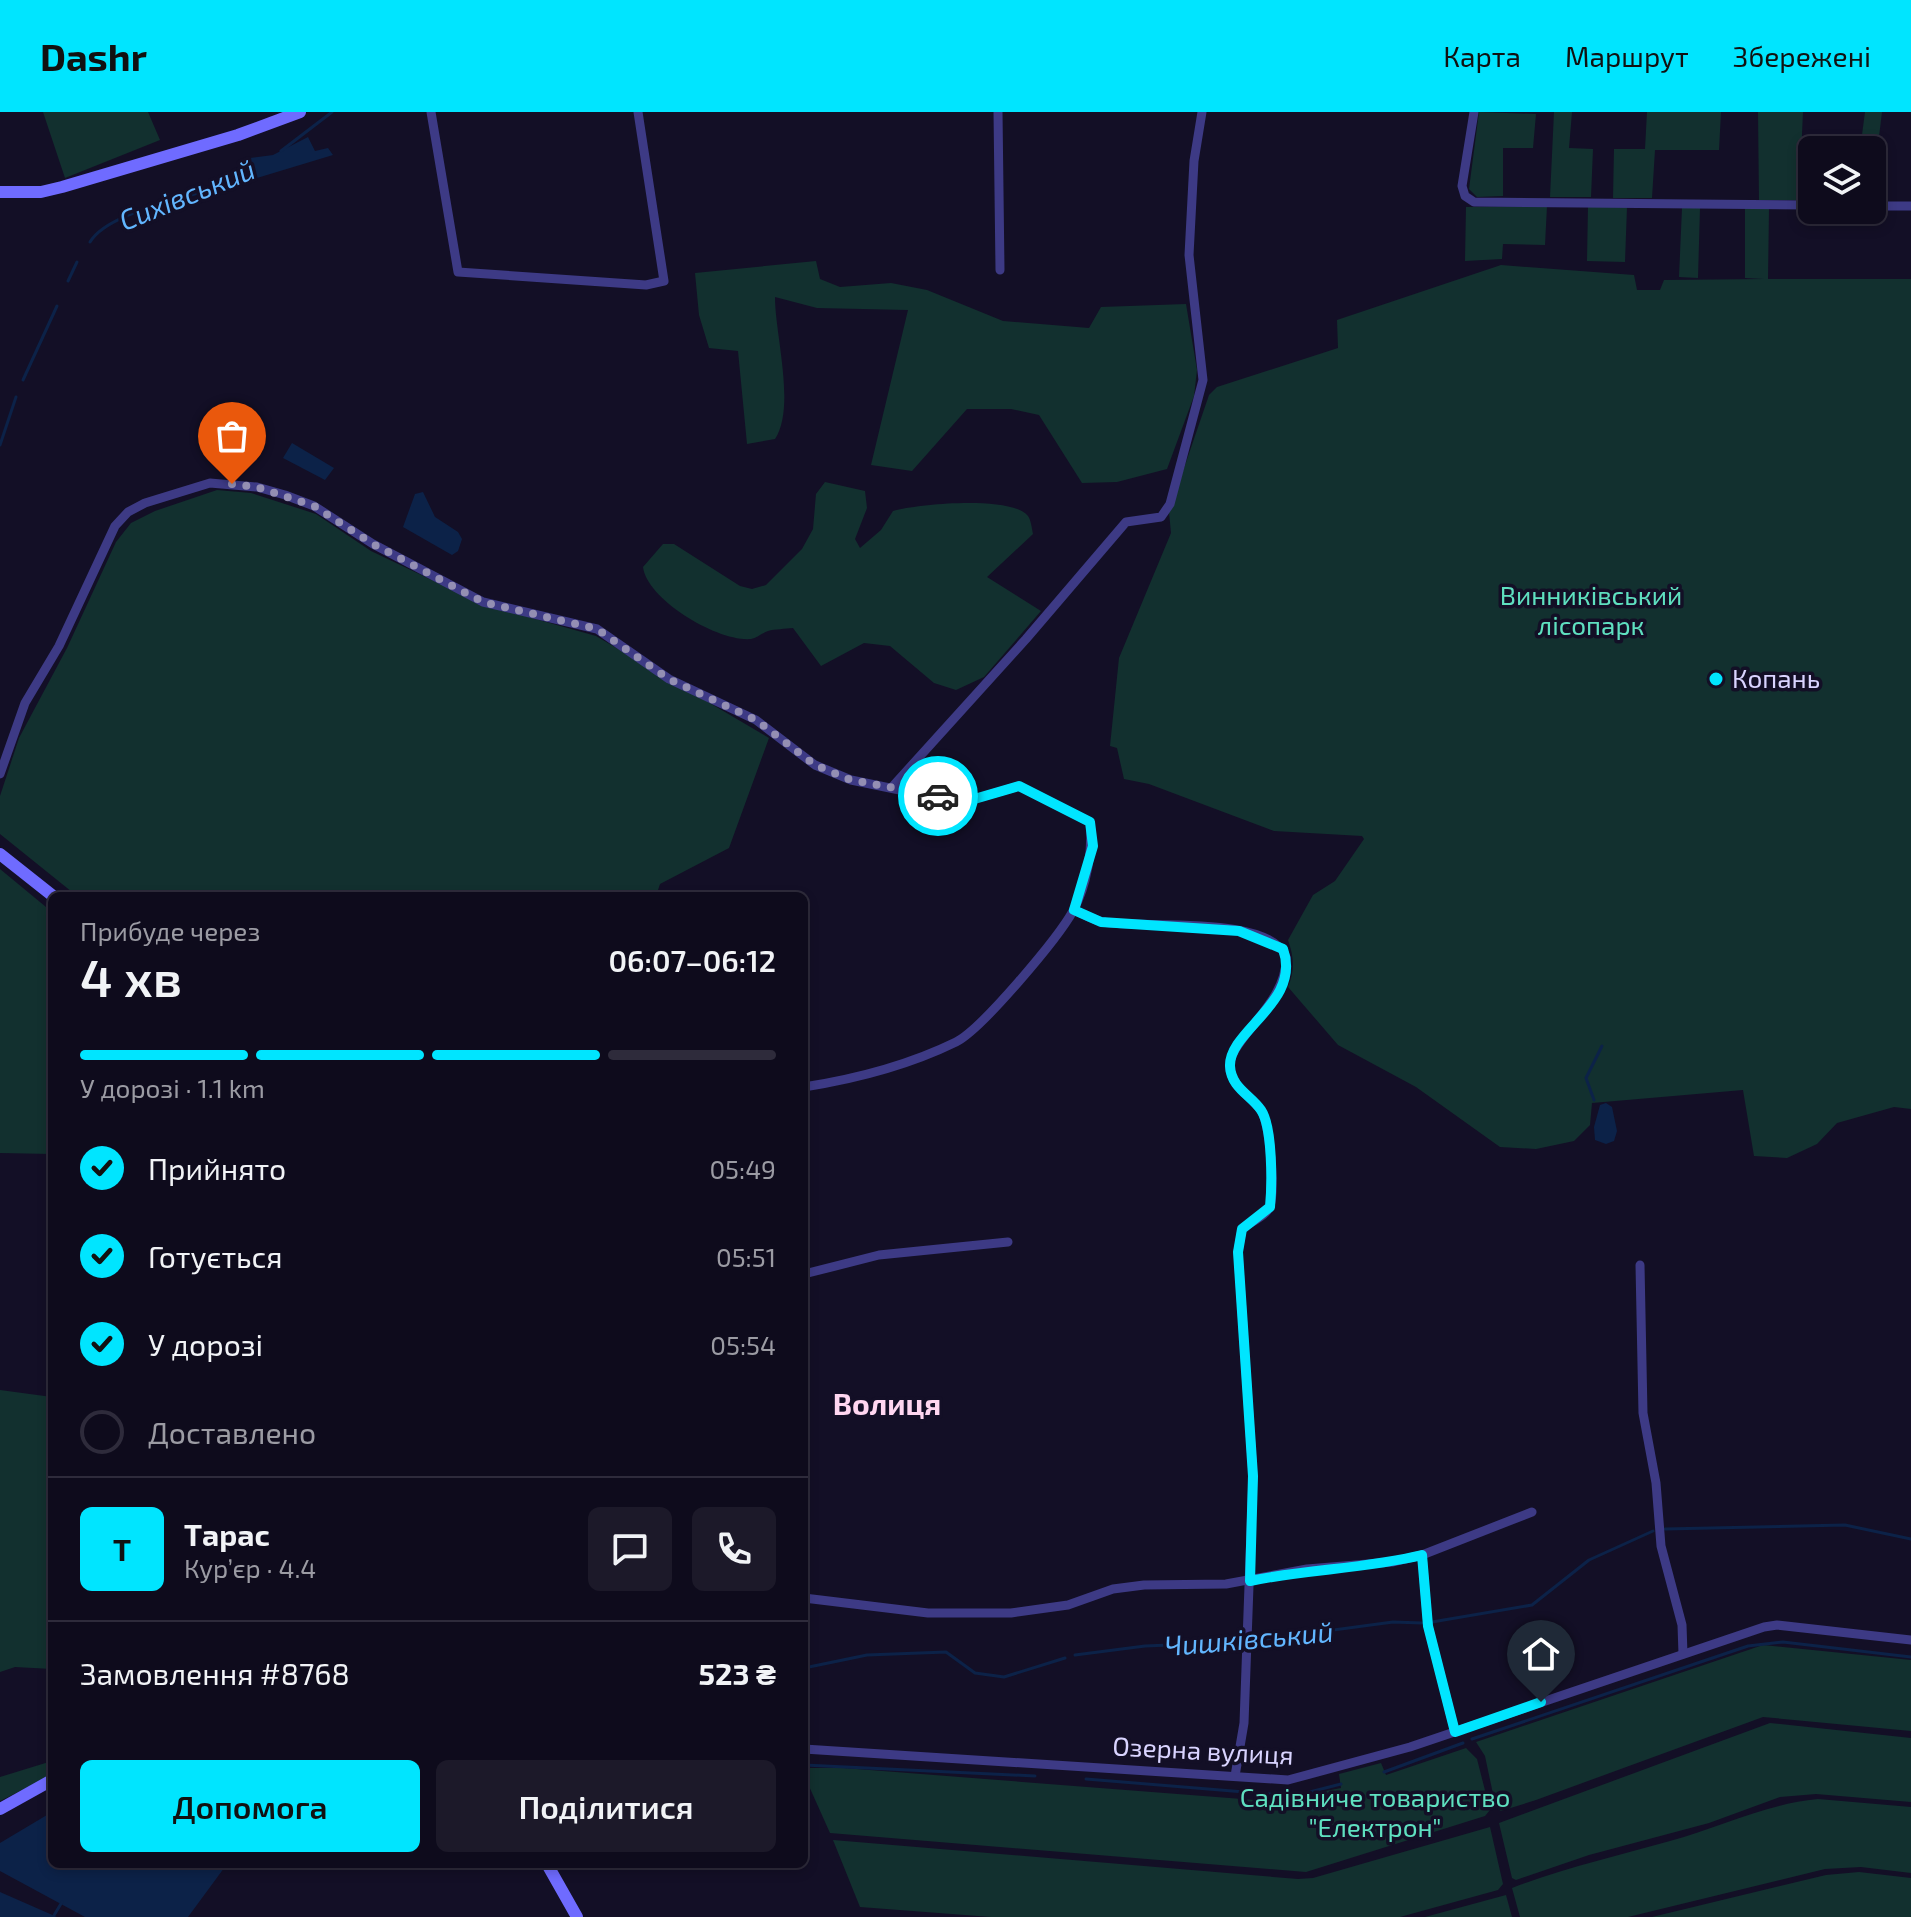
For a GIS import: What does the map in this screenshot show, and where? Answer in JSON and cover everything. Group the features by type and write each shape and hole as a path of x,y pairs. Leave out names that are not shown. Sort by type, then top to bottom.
{"street":[{"path":"0,192 41,192 62,187 238,135 300,112"},
{"path":"431,112 458,272 646,285 664,281 638,112"},
{"path":"998,112 1000,270"},
{"path":"893,786 1026,639 1126,522 1161,517 1170,504 1203,380 1189,255 1194,161 1202,112"},
{"path":"1474,112 1462,186 1465,196 1474,202 1798,205"},
{"path":"1886,206 1911,206"},
{"path":"0,774 25,703 59,646 115,526 128,512 145,503 210,483 257,487 285,495 314,506 373,544 483,602 597,629 669,679 756,720 815,765 851,780 893,786 919,794 971,800 1019,786 1090,822 1093,846 1074,910 970,1033 904,1062 837,1082 808,1086"},
{"path":"0,854 48,892"},
{"path":"1074,910 1101,922 1239,931 1277,944 1286,957 1282,984 1253,1029 1233,1051 1230,1068 1236,1085 1261,1110 1268,1141 1270,1207 1242,1229 1238,1252 1253,1476 1244,1723 1235,1776"},
{"path":"808,1273 879,1255 1008,1242"},
{"path":"1640,1265 1643,1413 1656,1483 1661,1546 1682,1625 1683,1654"},
{"path":"808,1598 928,1613 1011,1613 1068,1605 1113,1589 1144,1585 1226,1584 1307,1569 1392,1562 1422,1555 1532,1512"},
{"path":"1422,1555 1428,1626 1455,1732"},
{"name":"Озерна вулиця","path":"808,1749 1288,1780 1307,1778 1455,1732 1777,1625 1911,1640"},
{"path":"0,1809 48,1782"},
{"path":"549,1868 577,1917"}],"green space":[{"path":"43,112 148,112 160,140 65,178"},
{"path":"1479,112 1536,114 1533,148 1503,148 1503,196 1477,197 1469,189"},
{"path":"1554,112 1572,112 1569,148 1593,149 1591,197 1550,197"},
{"path":"1647,112 1721,112 1719,150 1655,150 1652,198 1613,198 1614,149 1645,149"},
{"path":"1758,112 1803,112 1802,136 1798,136 1798,200 1759,200"},
{"path":"1865,112 1882,112 1879,136 1862,136"},
{"path":"1547,206 1545,245 1503,244 1502,259 1465,261 1466,207"},
{"path":"1588,207 1627,207 1625,262 1587,261"},
{"path":"1682,208 1700,208 1698,278 1679,277"},
{"name":"Винниківський лісопарк","path":"1745,208 1769,209 1768,279 1911,279 1911,1109 1894,1107 1837,1123 1817,1144 1787,1158 1754,1156 1743,1090 1592,1103 1590,1125 1574,1141 1536,1149 1500,1147 1416,1087 1338,1045 1288,987 1293,964 1288,940 1313,895 1335,881 1364,839 1362,836 1274,831 1149,784 1124,779 1117,748 1110,746 1119,658 1171,533 1169,512 1209,395 1217,387 1338,348 1337,320 1501,265 1634,275 1637,290 1660,290 1664,280 1764,279 1745,278"},
{"path":"816,261 820,279 840,287 891,283 927,290 1003,321 1089,328 1101,307 1186,304 1197,370 1194,396 1167,469 1117,482 1082,483 1039,415 1011,409 967,409 912,471 871,465 908,310 817,308 775,297 784,390 781,425 775,439 747,444 738,351 709,348 699,315 695,273"},
{"path":"825,482 865,491 867,508 855,539 860,548 881,530 893,511 905,508 984,503 1018,509 1028,516 1033,534 987,577 1041,611 984,677 956,690 934,683 890,646 864,643 821,666 793,628 768,631 751,639 721,634 670,605 647,580 643,567 663,544 674,544 740,586 752,589 766,585 802,549 813,529 816,494"},
{"path":"217,490 251,493 316,514 371,551 482,604 596,636 769,738 729,848 660,884 657,892 72,892 0,834 0,796 19,738 67,648 116,542 131,523 155,511"},
{"path":"0,869 48,909 48,1154 0,1153"},
{"path":"0,1390 48,1396 48,1669 15,1667 0,1672"},
{"name":"Садівниче товариство \"Електрон\"","path":"1763,1645 1911,1660 1911,1731 1763,1717 1536,1800 1501,1811 1496,1808 1485,1756 1476,1742"},
{"name":"Садівниче товариство \"Електрон\"","path":"1770,1723 1911,1738 1911,1802 1816,1794 1780,1797 1709,1823 1589,1855 1516,1880 1512,1878 1499,1823"},
{"name":"Садівниче товариство \"Електрон\"","path":"1466,1748 1477,1759 1490,1810 1485,1816 1306,1872 830,1833 808,1784 808,1768 844,1768 1255,1800 1295,1797 1341,1788 1339,1774 1381,1763 1386,1775"},
{"path":"48,1762 48,1777 0,1801 0,1777"},
{"name":"Садівниче товариство \"Електрон\"","path":"1818,1799 1911,1807 1911,1873 1861,1867 1825,1869 1628,1917 1520,1917 1512,1888 1762,1811"},
{"name":"Садівниче товариство \"Електрон\"","path":"1490,1827 1503,1884 1498,1890 1400,1917 991,1917 860,1907 833,1840 1298,1879 1313,1878"},
{"path":"1859,1872 1911,1878 1911,1917 1652,1917 1826,1875"},
{"name":"Садівниче товариство \"Електрон\"","path":"1506,1895 1512,1917 1425,1917"}],"water":[{"path":"308,137 315,151 328,148 333,155 257,178 250,158 273,155"},
{"path":"292,443 334,468 325,480 283,458"},
{"path":"423,492 435,517 458,532 462,539 458,551 452,555 403,527 415,494"},
{"path":"1606,1103 1612,1107 1617,1131 1614,1141 1606,1144 1595,1140 1594,1127 1600,1105"},
{"path":"48,1814 48,1868 224,1868 188,1917 85,1917 0,1871 0,1843"},
{"path":"0,1892 57,1917 0,1917"}],"waterway":[{"name":"Сихівський","path":"281,151 332,112"},
{"name":"Сихівський","path":"234,181 256,170"},
{"name":"Сихівський","path":"90,242 110,224 124,217 201,192"},
{"name":"Сихівський","path":"68,281 77,262"},
{"name":"Сихівський","path":"23,380 57,306"},
{"name":"Сихівський","path":"0,445 16,397"},
{"path":"1594,1100 1586,1078 1602,1046"},
{"name":"Чишківський","path":"1665,1529 1845,1525 1911,1539"},
{"name":"Чишківський","path":"1432,1622 1532,1605 1589,1560 1653,1531"},
{"name":"Чишківський","path":"1251,1641 1393,1622 1422,1623"},
{"name":"Чишківський","path":"1075,1655 1145,1646 1244,1642"},
{"path":"1472,1739 1748,1646 1783,1642 1911,1657"},
{"name":"Чишківський","path":"808,1667 867,1655 946,1652 975,1673 1004,1677 1065,1658"},
{"path":"1384,1772 1463,1743"},
{"path":"808,1765 1035,1776"},
{"path":"1086,1779 1294,1796 1341,1784"},
{"name":"Чишківський","path":"53,1917 62,1902"}],"way so far":[{"path":"232,484 257,487 314,506 373,544 483,602 597,629 669,679 756,720 815,765 851,780 938,796"}],"place":[{"name":"Копань","path":"1716,679"}],"district":[{"name":"Волиця","path":"887,1405"}],"route":[{"path":"938,796 971,800 1019,786 1090,822 1093,846 1074,910 1101,922 1239,931 1283,949 1286,970 1282,984 1268,1009 1233,1051 1230,1068 1236,1085 1261,1110 1268,1126 1270,1207 1242,1229 1238,1252 1253,1476 1250,1581 1307,1569 1392,1562 1422,1555 1428,1626 1455,1732 1541,1702"}]}
